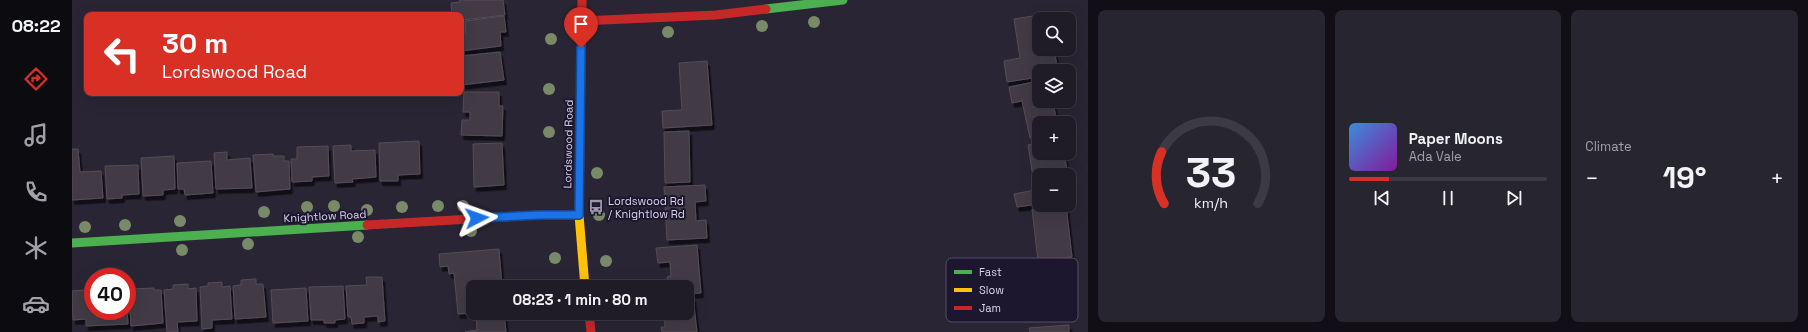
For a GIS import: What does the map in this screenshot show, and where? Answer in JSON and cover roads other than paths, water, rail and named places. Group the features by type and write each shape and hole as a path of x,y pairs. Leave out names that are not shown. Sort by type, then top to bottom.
{"street":[{"name":"Lordswood Road","path":"582,0 579,215 584,280"},
{"path":"581,21 716,15 843,0"},
{"name":"Knightlow Road","path":"72,243 540,215 579,215"},
{"path":"590,320 591,332"}],"place":[{"name":"Lordswood Rd / Knightlow Rd","path":"596,207"}]}
